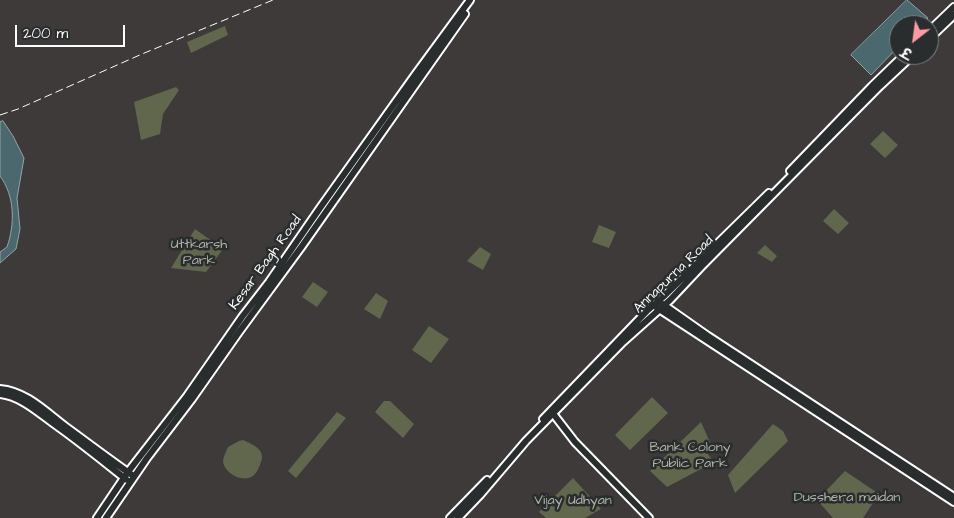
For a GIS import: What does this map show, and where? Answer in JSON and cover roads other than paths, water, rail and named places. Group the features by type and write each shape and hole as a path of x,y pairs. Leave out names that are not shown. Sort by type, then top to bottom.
{"main road":[{"path":"456,23 470,0"},
{"name":"Kesar Bagh Road","path":"106,518 129,478 414,75 475,0"},
{"path":"939,22 954,8"},
{"path":"939,29 954,15"},
{"name":"Kesar Bagh Road","path":"97,518 192,399 302,246 452,32 456,23"},
{"name":"Annapurna Road","path":"737,229 894,65"},
{"name":"Annapurna Road","path":"450,518 552,412 902,65"},
{"path":"659,305 954,502"},
{"path":"0,389 17,392 35,403 129,478"},
{"path":"0,394 11,396 38,412 129,478"},
{"path":"552,412 575,442 649,518"},
{"name":"Annapurna Road","path":"458,518 552,412"},
{"path":"872,446 954,497"}],"water":[{"path":"907,0 924,15 892,15"},
{"path":"889,18 889,56 871,75 851,55"},
{"path":"3,121 24,158 17,198 20,229 16,249 0,263 0,252 7,247 12,220 9,192 0,176 0,122"}],"railway":[{"path":"0,115 273,0"}],"park label":[{"name":"Uttkarsh Park","path":"199,254"},
{"name":"Bank Colony Public Park","path":"690,456"},
{"name":"Dusshera maidan","path":"847,498"},
{"name":"Vijay Udhyan","path":"573,501"}]}
